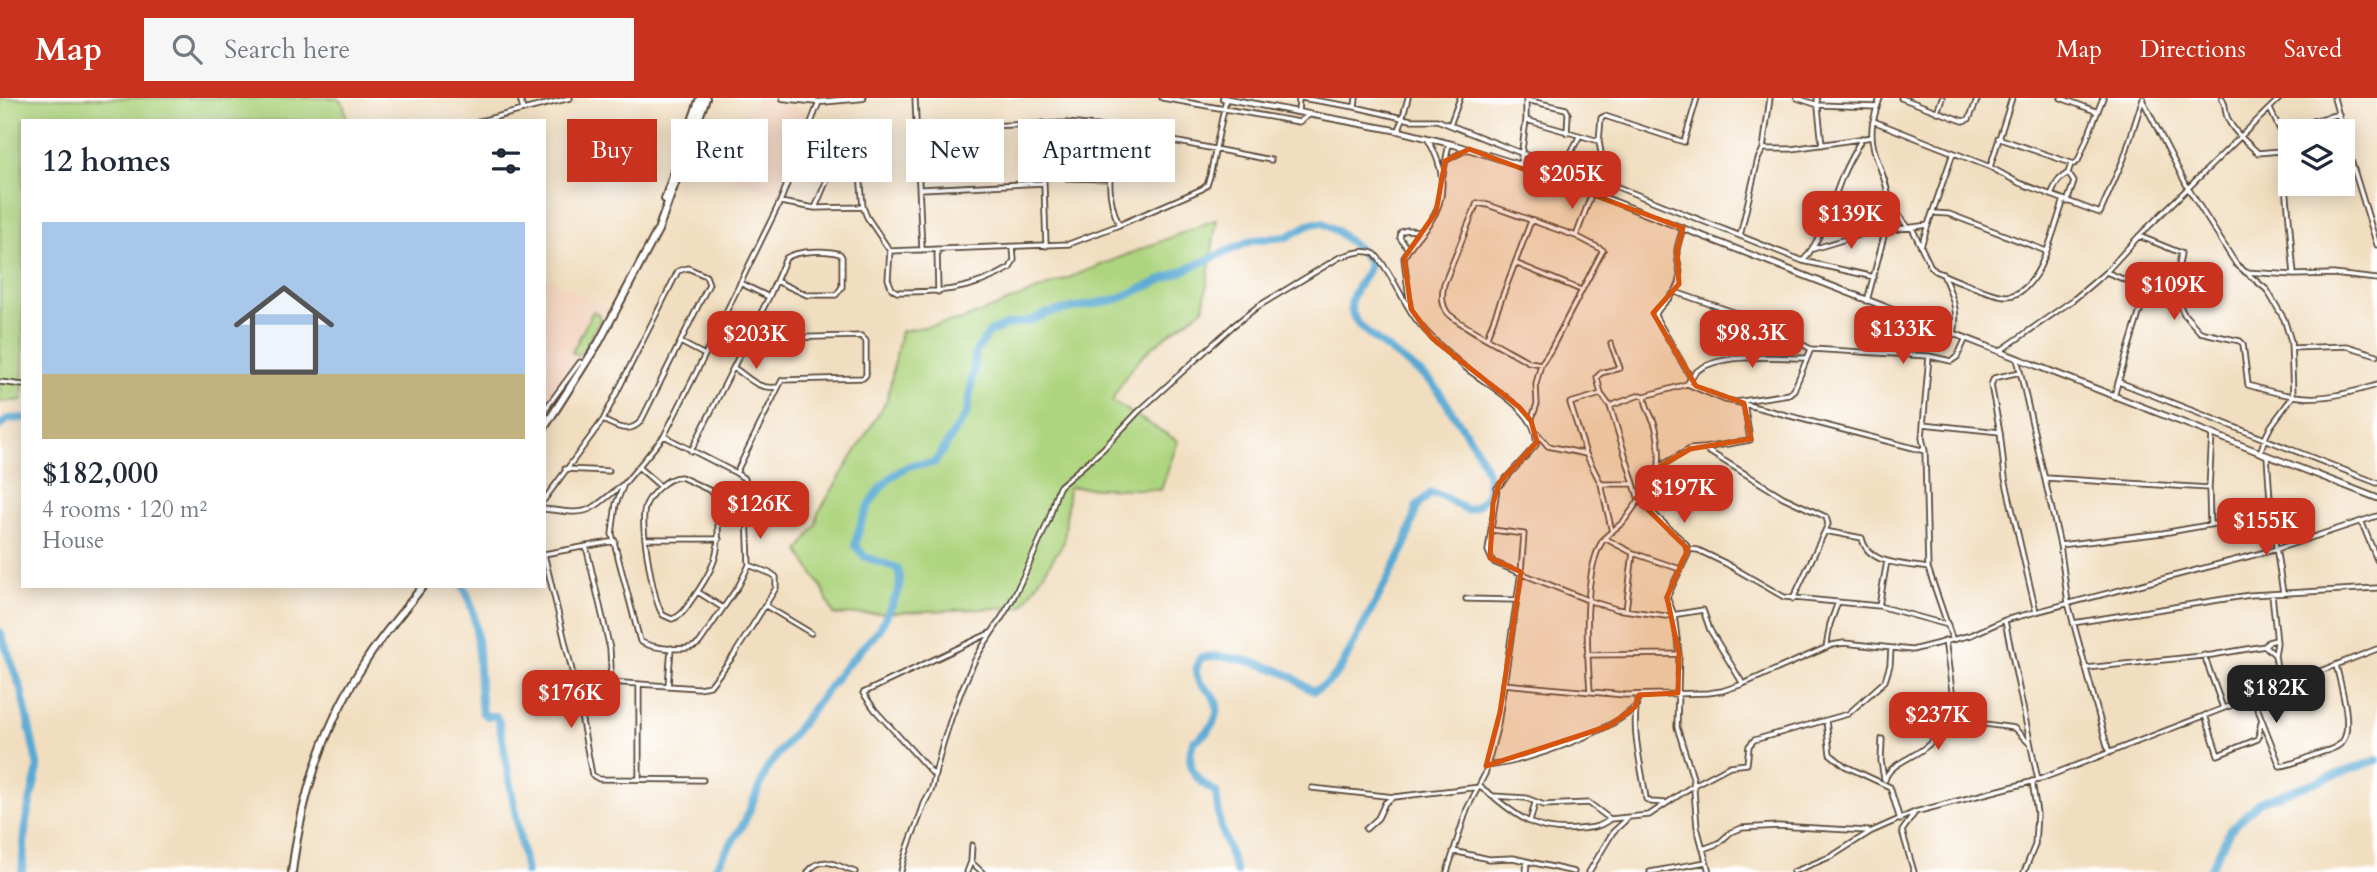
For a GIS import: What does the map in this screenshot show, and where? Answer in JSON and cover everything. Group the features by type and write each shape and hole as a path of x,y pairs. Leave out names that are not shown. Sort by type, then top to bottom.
{"highway":[{"path":"651,240 700,98"},
{"path":"546,425 586,366 658,230 706,98"},
{"path":"292,872 300,820 311,779 345,697 382,637 421,588"}],"street":[{"path":"520,98 523,110"},
{"path":"488,119 570,98"},
{"path":"783,98 819,103 862,98"},
{"path":"915,98 917,119"},
{"path":"1162,98 1299,122 1310,114"},
{"path":"890,251 1069,244 1119,225 1202,189 1209,181 1225,98 1243,100 1399,131 1449,143 1520,166 2377,498"},
{"path":"1298,112 1300,98 1416,121 1429,119 1450,125 1610,184 1803,261 1874,277"},
{"path":"1355,107 1356,98"},
{"path":"1399,131 1408,98"},
{"path":"1450,125 1460,98"},
{"path":"1610,184 1599,141 1601,118 1605,116 1684,142 1697,98"},
{"path":"1740,236 1758,159 1763,149 1770,98"},
{"path":"1797,98 1818,105 1877,107"},
{"path":"1817,98 1822,145"},
{"path":"1849,98 1850,104"},
{"path":"1867,301 1891,204 1888,185 1872,137 1873,121 1880,98"},
{"path":"1901,98 1957,120 1969,119 1978,98"},
{"path":"1937,112 1941,98"},
{"path":"1990,167 2012,98"},
{"path":"2061,98 2098,112"},
{"path":"1998,138 2074,164 2078,161 2103,98"},
{"path":"2221,98 2226,104 2228,120 2258,153 2278,151"},
{"path":"2000,351 2073,300 2106,272 2139,236 2280,98"},
{"path":"2334,98 2340,119"},
{"path":"1520,166 1526,99 1566,109 1567,133"},
{"path":"1873,121 1990,167 2019,183 2100,213 2124,158 2143,100"},
{"path":"2143,100 2188,188 2236,264 2257,281 2277,304 2284,319 2292,348 2293,396 2264,438 2260,453"},
{"path":"546,509 584,512 590,510 624,484 664,436 780,202 819,103"},
{"path":"2270,108 2278,126"},
{"path":"2320,119 2339,114"},
{"path":"1526,120 1599,141"},
{"path":"1557,180 1579,137"},
{"path":"1763,149 1822,145 1872,137"},
{"path":"1427,138 1443,177"},
{"path":"1803,261 1825,227 1841,178 1862,138"},
{"path":"1175,143 1271,160"},
{"path":"1411,309 1403,260 1408,248 1439,206 1449,143"},
{"path":"1445,161 1469,149"},
{"path":"1922,246 1953,153"},
{"path":"2051,195 2060,177 2068,173 2071,164"},
{"path":"1891,204 1922,246 1930,265 1943,274 2006,296 2028,286 2035,278 2074,181 2068,173"},
{"path":"2355,177 2377,245"},
{"path":"815,208 826,182"},
{"path":"861,182 863,207 870,225 890,251 888,279 892,289 897,292 938,292 962,288 1000,274 1012,264 1013,248"},
{"path":"921,182 922,250"},
{"path":"1108,182 1110,202 1119,225"},
{"path":"921,189 1044,183 1046,246"},
{"path":"1576,236 1592,193"},
{"path":"2288,196 2294,275"},
{"path":"780,202 815,208 863,207"},
{"path":"1531,421 1537,404 1536,384 1541,364 1550,352 1603,250 1576,236 1488,205 1477,204 1444,284 1441,297 1447,313 1529,362 1541,364"},
{"path":"1934,213 1949,214 2046,251"},
{"path":"1487,337 1531,221"},
{"path":"1813,249 1863,234 1928,225"},
{"path":"1683,228 1677,251 1680,277 1675,292 1657,310 1655,316 1691,377"},
{"path":"1408,248 1400,238 1401,232 1423,230"},
{"path":"2139,236 2181,253 2175,297 2184,314 2200,332 2236,339 2243,344 2248,385 2306,399 2326,398 2377,385"},
{"path":"937,249 938,292"},
{"path":"901,872 905,853 918,825 934,775 942,742 963,687 1037,549 1060,486 1103,449 1138,412 1251,312 1340,257 1373,252 1432,338 1518,407 1548,446 1586,454"},
{"path":"691,452 788,255 835,253 842,257 842,287 841,292 836,295 807,296 776,281"},
{"path":"1515,263 1581,290"},
{"path":"546,497 603,420 675,275 683,268 706,276 709,284 682,343 637,426 624,429 603,420"},
{"path":"2243,271 2294,275 2333,274 2377,279"},
{"path":"2106,272 2145,288 2146,291 2114,396"},
{"path":"1943,274 1955,304 1957,316 1954,334"},
{"path":"740,283 769,297"},
{"path":"1675,292 1754,319 1811,349 1929,356 1951,361 1955,360 1966,338"},
{"path":"736,473 778,387 786,378 863,378 867,368 864,337 773,338 752,332"},
{"path":"682,343 705,355"},
{"path":"1611,344 1620,368 1601,373 1597,377 1601,394 1610,406 1639,500 1686,544 1688,549 1667,597 1674,615 1679,654 1677,727 1694,785 1697,827 1709,872"},
{"path":"2292,348 2347,346 2377,355"},
{"path":"1736,402 1789,394 1794,390 1811,349"},
{"path":"1929,356 1922,438 1925,451 1928,568 1952,639"},
{"path":"1610,406 1640,395 1645,396 1686,384 1695,371 1727,360 1806,358"},
{"path":"2017,358 2060,545 2068,603 2109,753"},
{"path":"546,408 580,362 586,366"},
{"path":"733,368 749,382 760,387 778,387"},
{"path":"2020,372 1992,381 2005,478 2036,612"},
{"path":"0,382 21,385"},
{"path":"2119,382 2377,483"},
{"path":"1686,384 1725,400 1925,451"},
{"path":"1601,394 1570,403 1586,454 1601,484 1612,532"},
{"path":"1590,691 1587,655 1593,567 1604,538 1623,522 1640,495 1656,478 1659,467 1655,425 1645,396"},
{"path":"1659,467 1690,449 1751,440 1744,403"},
{"path":"1923,424 2000,432"},
{"path":"1535,430 1536,445 1497,488 1488,551 1490,558 1498,564 1590,601 1626,610 1655,615 1703,610 1710,630 1743,684"},
{"path":"2210,525 2209,488 2213,434"},
{"path":"624,484 613,512 612,534 640,641 647,646 688,649 697,646 739,585 749,565 745,479 664,436"},
{"path":"1703,448 1783,497 1826,517 1828,524 1793,598"},
{"path":"2267,456 2271,514 2283,593"},
{"path":"638,467 660,486"},
{"path":"565,469 609,471"},
{"path":"681,477 714,494 717,499 719,539 715,562 681,615 672,619 663,615 657,603 645,539 644,512 668,478 681,477"},
{"path":"2046,478 2209,488"},
{"path":"1601,484 1634,484"},
{"path":"2060,545 2271,514"},
{"path":"1503,684 1639,695 1722,691 1844,643 1912,650 1987,630 2005,620 2277,548 2377,516"},
{"path":"2361,523 2377,560"},
{"path":"1447,872 1467,809 1480,787 1498,724 1521,572 1524,534 1492,530"},
{"path":"1825,531 1862,538 1864,546 1878,558 1928,568"},
{"path":"1604,538 1633,553 1680,569"},
{"path":"645,539 719,539"},
{"path":"546,554 615,541"},
{"path":"586,546 610,649 609,682"},
{"path":"1688,549 1698,550 1784,597 1880,606 1948,625"},
{"path":"1626,610 1633,553"},
{"path":"1880,606 1887,561"},
{"path":"546,562 575,683 592,775 599,779 703,780"},
{"path":"575,683 609,682 698,688 710,686 734,655 775,588 776,577 749,565"},
{"path":"2073,623 2211,600 2272,593 2377,588"},
{"path":"698,592 723,608"},
{"path":"2272,593 2275,655 2280,688"},
{"path":"1466,599 1516,600"},
{"path":"1826,648 1830,624 1838,602"},
{"path":"766,606 811,633"},
{"path":"2005,620 2035,780 2035,845 2024,872"},
{"path":"934,775 863,693 991,632"},
{"path":"1945,640 1956,720 2014,728 2030,744"},
{"path":"2086,667 2256,649 2276,640"},
{"path":"2265,646 2275,655"},
{"path":"668,687 671,648"},
{"path":"1312,788 1394,797 1480,787 1530,822 1548,830 1596,827 1610,819 1649,815 1694,785 1730,766 1747,764 1749,746 1754,740 1848,715 1885,681 1891,648"},
{"path":"1793,872 1832,856 1870,832 1915,812 2035,780 2377,649"},
{"path":"1587,655 1679,654"},
{"path":"2204,655 2223,708"},
{"path":"2253,697 2280,766 2291,764 2341,744 2345,737 2346,715 2336,665"},
{"path":"639,684 639,778"},
{"path":"1639,695 1635,707 1636,723 1646,799 1669,803"},
{"path":"1885,782 1889,769 1917,755 1935,739 1944,705"},
{"path":"1486,766 1514,761 1598,731 1620,720 1635,707"},
{"path":"2205,715 2218,755 2258,739 2261,720"},
{"path":"1826,720 1830,754 1836,761 1885,782"},
{"path":"1882,739 1881,761 1885,782 1893,792 1900,820"},
{"path":"1493,796 1525,797 1544,805 1589,803 1610,819"},
{"path":"1366,829 1378,818 1385,803 1394,797"},
{"path":"1530,822 1535,803"},
{"path":"1914,872 1902,831 1915,812"},
{"path":"1588,872 1614,832 1629,818"},
{"path":"1703,849 1719,843 1731,832 1742,828 1778,826 1870,832"},
{"path":"968,872 972,845"},
{"path":"1453,852 1489,859 1506,857 1574,872"},
{"path":"808,872 818,863 831,861 855,872"},
{"path":"971,862 982,872"},
{"path":"1526,872 1527,862"},
{"path":"1650,872 1706,862"}],"highlighted area":[{"path":"1469,149 1683,228 1677,251 1679,284 1653,313 1696,386 1744,403 1751,439 1690,449 1659,467 1651,485 1636,498 1688,549 1667,597 1679,654 1678,693 1639,695 1635,707 1609,726 1486,766 1500,712 1521,572 1490,558 1493,503 1499,483 1537,442 1531,421 1519,407 1432,338 1411,309 1404,258 1436,212 1445,161"}],"shaded area":[{"path":"757,98 769,98 811,113 809,119 782,119 782,182 785,182 780,196 742,182 768,182 768,119 734,119 755,104"},
{"path":"546,276 611,310 582,362 549,412 546,410"}],"green space":[{"path":"0,98 338,98 344,105 347,119 21,119 21,400 0,402"},
{"path":"1217,219 1203,309 1140,359 1120,385 1112,401 1178,441 1161,490 1069,487 1064,542 1022,607 834,615 822,588 799,551 816,525 818,513 887,400 901,331 962,320"},
{"path":"593,311 599,315 600,320 582,353 577,355 572,352"}],"waterway":[{"path":"713,872 744,823 768,767 843,669 880,629 899,590 900,577 897,568 865,557 855,545 862,521 873,499 888,480 909,466 935,462 967,413 976,351 990,332 1048,313 1118,299 1253,240 1287,237 1312,223 1323,223 1362,252 1370,265 1351,303 1355,319 1369,334 1422,374 1438,390 1473,443 1486,469 1489,482 1487,493 1480,503 1467,510 1431,493 1417,506 1405,546 1342,666 1333,678 1319,689 1314,691 1291,676 1259,664 1221,656 1200,658 1196,669 1197,676 1213,696 1217,710 1210,728 1193,742 1191,765 1197,777 1216,792 1220,825 1236,872"},
{"path":"0,426 8,419 21,418"},
{"path":"464,588 476,630 482,712 487,716 496,716 499,722 526,872"},
{"path":"0,632 21,689 38,768 26,820 22,872"},
{"path":"2209,872 2230,830 2259,802 2377,760"}]}
